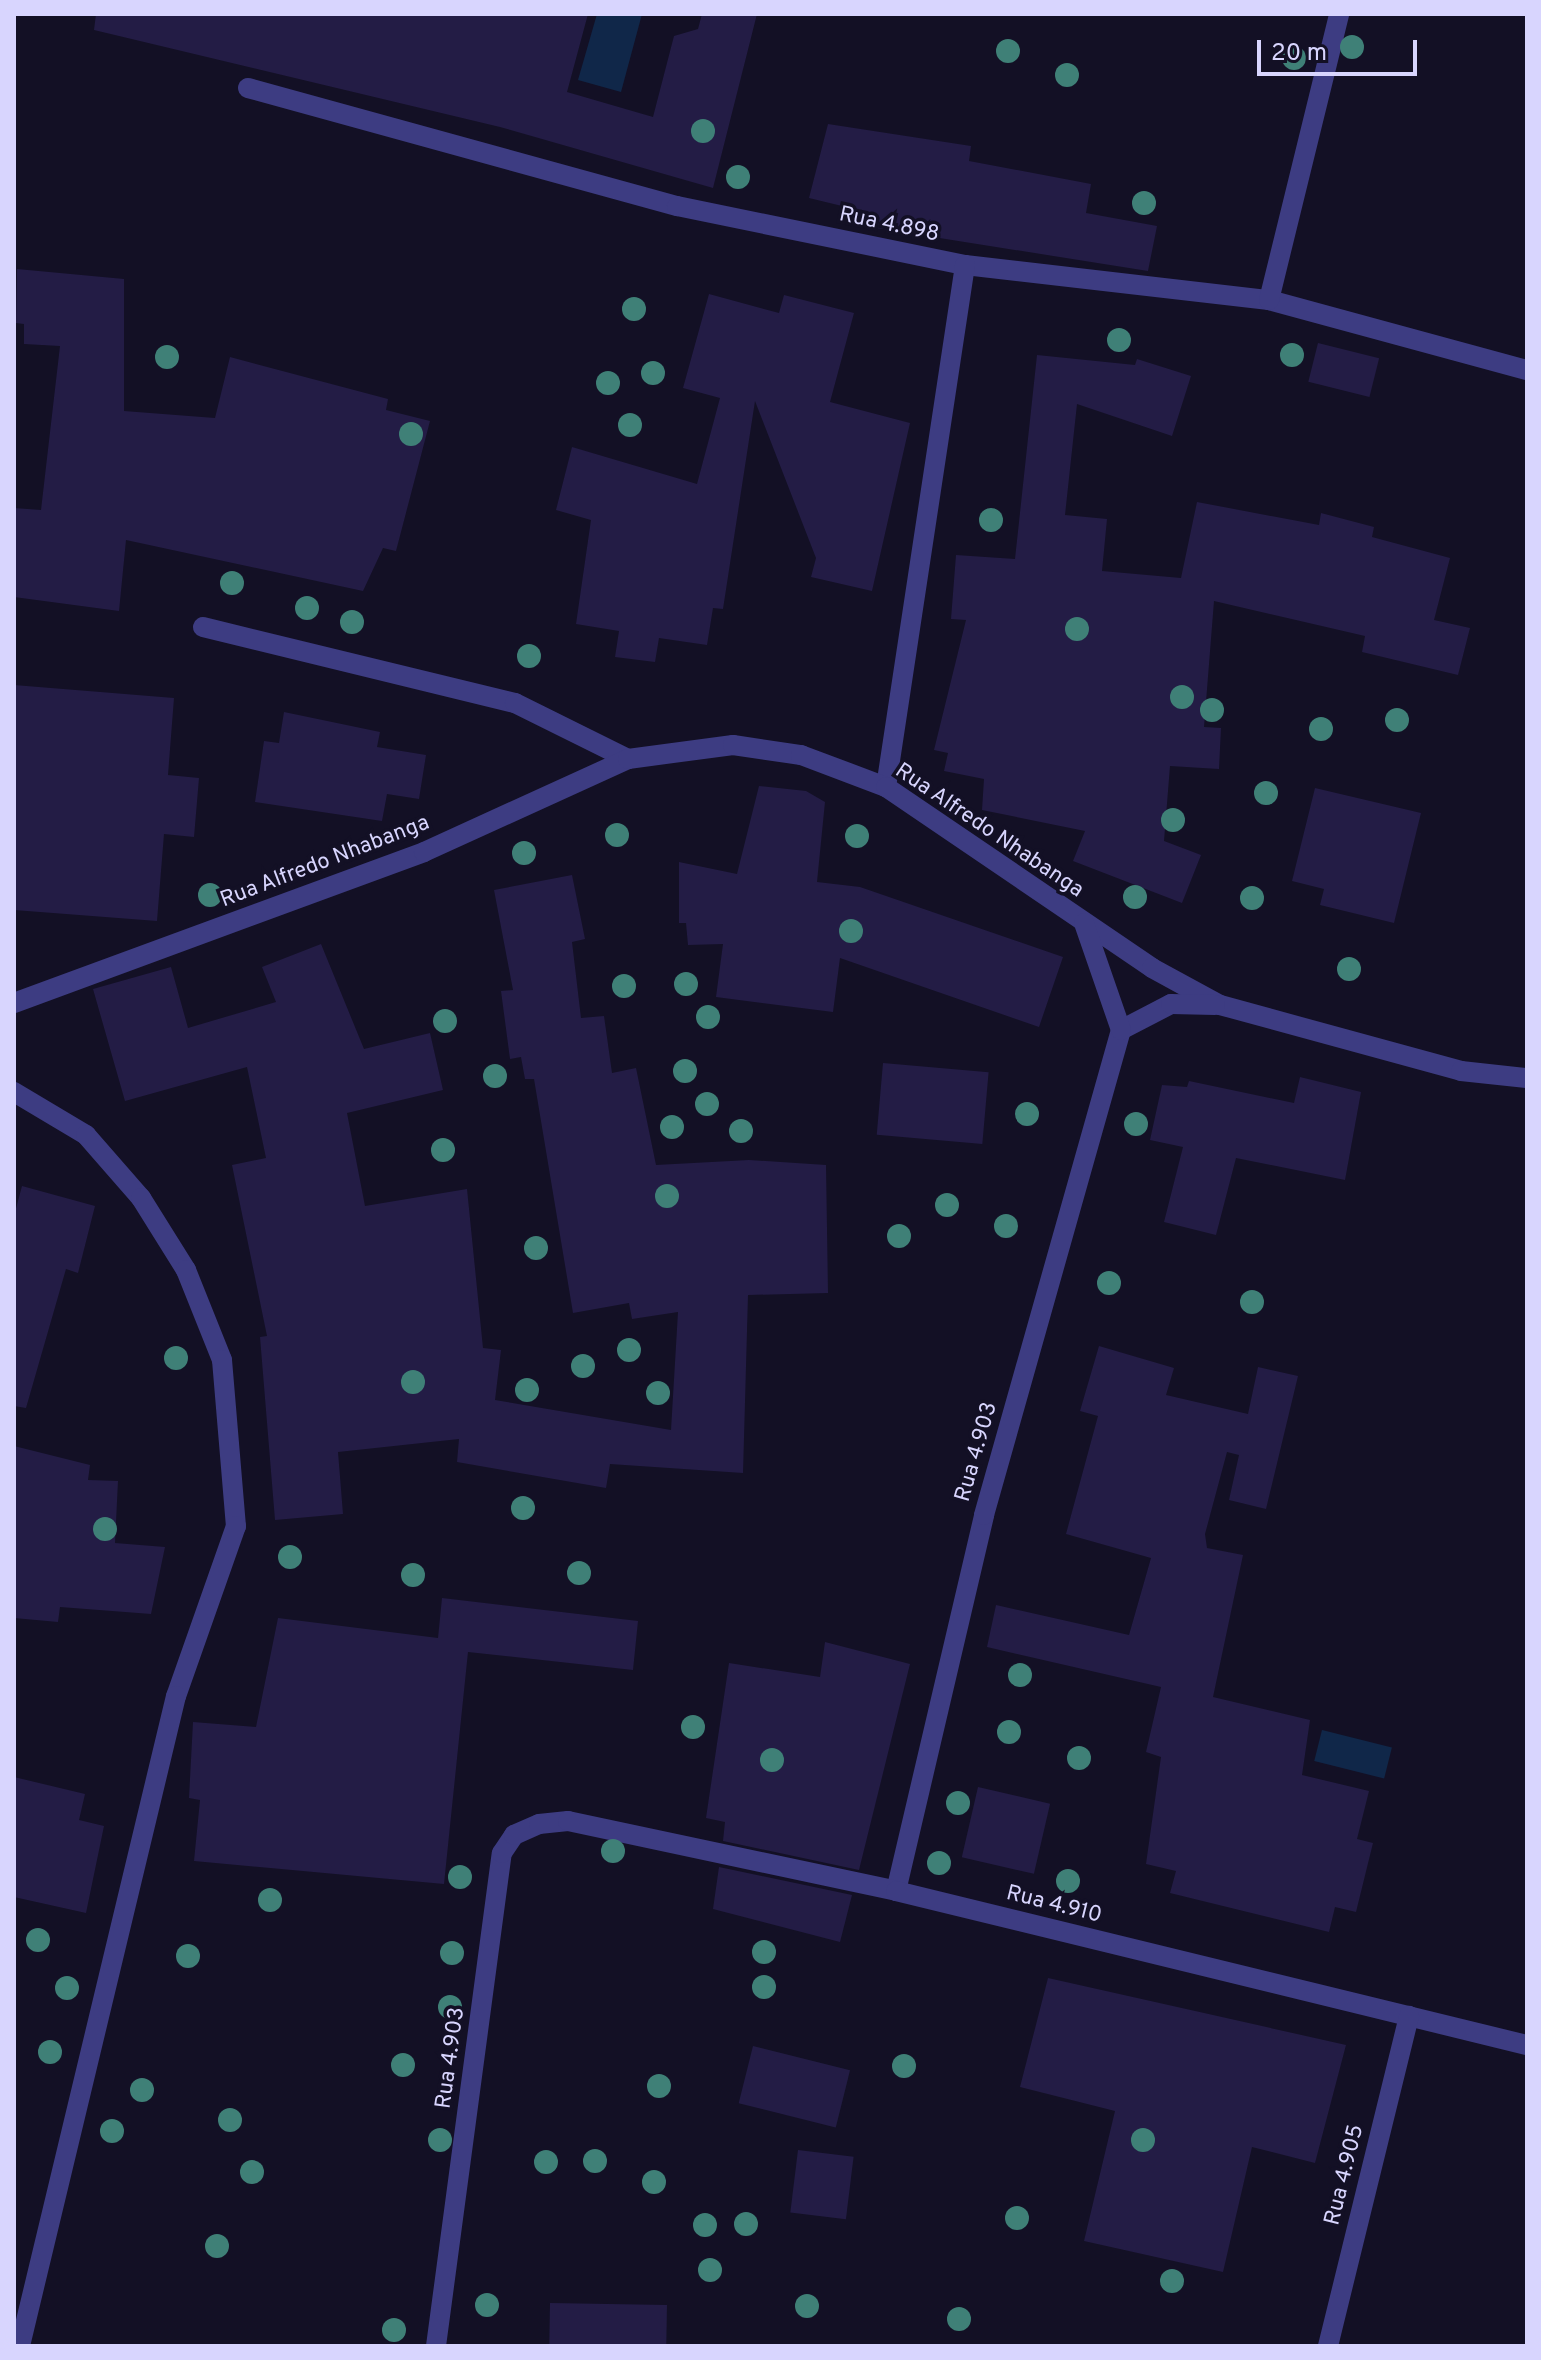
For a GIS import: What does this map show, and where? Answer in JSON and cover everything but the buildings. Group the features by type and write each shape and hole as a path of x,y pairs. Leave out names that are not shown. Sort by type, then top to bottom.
{"street":[{"path":"1269,300 1339,14"},
{"name":"Rua 4.898","path":"248,88 677,206 965,265 1269,300 1527,370"},
{"path":"886,787 965,265"},
{"path":"203,627 515,703 628,759"},
{"name":"Rua Alfredo Nhabanga","path":"14,1003 424,852 628,759 733,745 801,755 886,787 1084,923 1220,1005 1461,1071 1527,1078"},
{"path":"1084,923 1121,1030 1171,1004 1220,1005"},
{"name":"Rua 4.903","path":"896,1891 984,1515 1121,1030"},
{"path":"14,1092 86,1135 141,1198 186,1270 222,1360 236,1526 176,1696 20,2346"},
{"name":"Rua 4.903","path":"436,2346 502,1853 514,1835 568,1821"},
{"name":"Rua 4.910","path":"568,1821 896,1891 1527,2045"},
{"name":"Rua 4.905","path":"1328,2346 1409,2016"}],"water":[{"path":"597,14 642,14 621,92 578,80"},
{"path":"1322,1730 1392,1747 1384,1778 1314,1761"}]}
